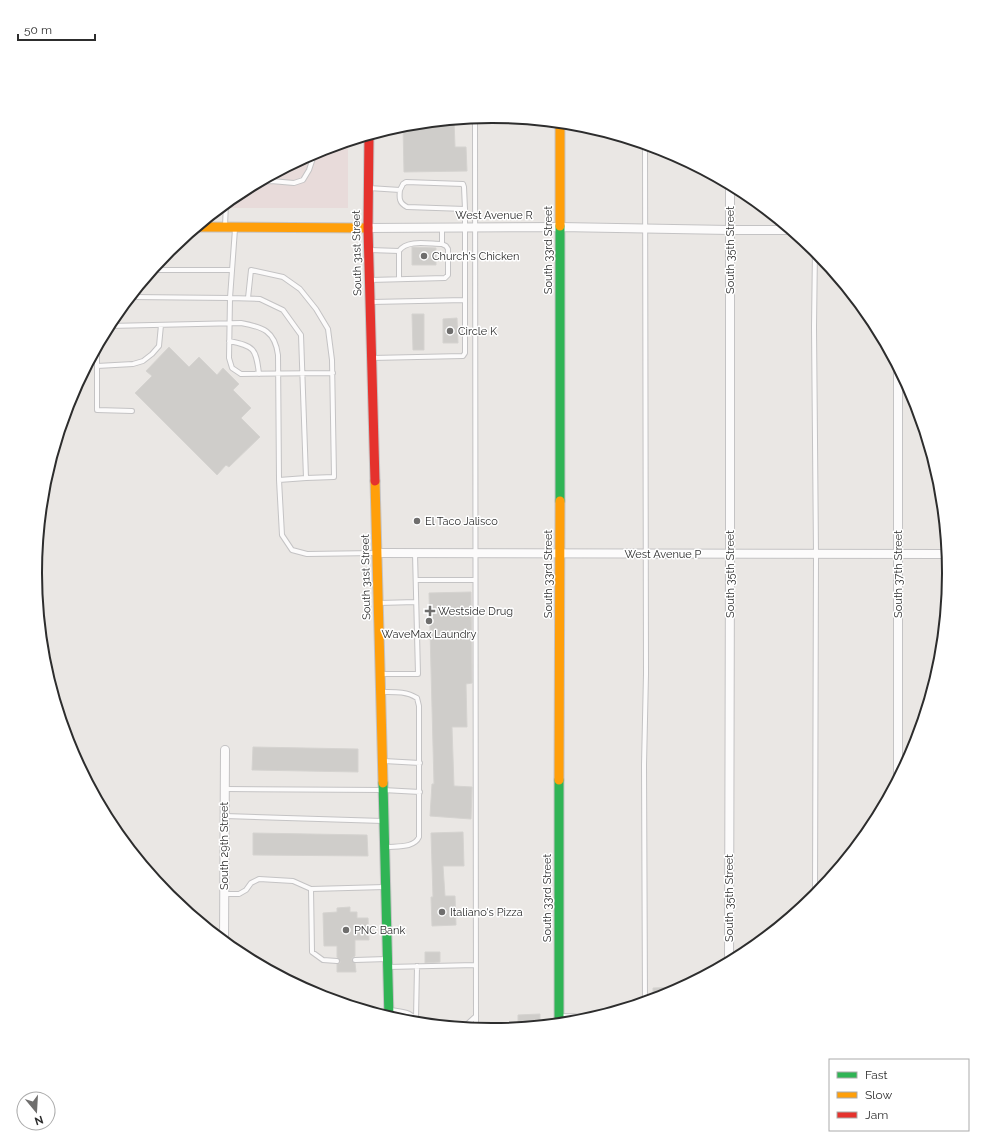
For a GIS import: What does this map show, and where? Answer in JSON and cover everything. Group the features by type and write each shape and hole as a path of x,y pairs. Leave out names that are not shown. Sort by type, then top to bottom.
{"street":[{"name":"South 33rd Street","path":"559,1019 560,129"},
{"name":"South 31st Street","path":"369,140 368,228 388,1011"},
{"name":"South 35th Street","path":"729,957 730,191"},
{"name":"West Avenue R","path":"205,227 560,227 784,230"},
{"name":"South 37th Street","path":"898,376 898,771"},
{"name":"West Avenue P","path":"377,553 942,554"},
{"name":"South 29th Street","path":"224,935 225,750"}],"lane":[{"path":"475,124 476,1023"},
{"path":"645,150 645,997"},
{"path":"271,181 294,182 303,180 312,160"},
{"path":"372,358 463,356 465,353 465,227 463,184 406,182 400,190 399,200 402,205 407,208 464,209"},
{"path":"369,188 400,190"},
{"path":"225,227 226,211"},
{"path":"235,227 229,324 229,358 232,368 241,374 333,372"},
{"path":"442,227 442,244"},
{"path":"370,280 445,278 448,275 448,250 446,246 442,244 408,244 402,246 399,251 399,279"},
{"path":"369,250 399,251"},
{"path":"815,259 815,888"},
{"path":"160,270 232,270"},
{"path":"248,298 251,270 283,277 300,289 316,308 328,329 333,372 334,478 279,480"},
{"path":"137,297 260,299 283,310 301,335 306,478"},
{"path":"370,302 465,300"},
{"path":"116,326 241,323 262,328 270,334 277,346 279,480 282,535 292,550 307,554 377,553"},
{"path":"97,366 133,364 143,361 159,346 161,325"},
{"path":"229,341 244,344 252,349 257,358 259,374"},
{"path":"97,357 97,410 132,410"},
{"path":"380,674 418,674 415,553"},
{"path":"416,580 475,580"},
{"path":"378,603 416,602"},
{"path":"381,692 400,692 411,694 417,698 419,706 419,837 417,842 413,844 384,847"},
{"path":"382,760 420,763"},
{"path":"225,789 383,790 420,792"},
{"path":"225,816 384,821"},
{"path":"224,894 239,894 246,890 251,883 259,879 293,881 311,889 385,887"},
{"path":"311,889 312,952 323,960 337,961"},
{"path":"355,960 417,966 476,965"},
{"path":"416,1017 417,966"},
{"path":"398,1014 410,1013 413,1016"},
{"path":"468,1023 476,1016"}],"shaded area":[{"path":"348,147 348,208 229,208 267,183 293,169"}],"building":[{"path":"454,125 455,147 466,147 467,171 404,172 403,132"},
{"name":"Church's Chicken","path":"412,247 436,248 436,265 412,265"},
{"path":"412,314 424,314 424,350 413,350"},
{"name":"Circle K","path":"457,318 458,343 443,343 443,319"},
{"path":"169,347 189,367 199,357 217,375 223,368 239,384 233,390 251,408 241,418 260,437 229,467 226,465 217,475 135,393 152,376 146,371"},
{"path":"471,592 472,683 466,684 467,727 452,727 454,786 472,787 471,819 430,816 432,784 434,784 429,593"},
{"path":"253,747 358,749 358,772 252,770"},
{"path":"463,832 464,866 443,866 445,896 455,896 456,925 432,926 431,897 433,897 431,833"},
{"path":"253,833 367,835 368,856 253,855"},
{"path":"350,907 350,912 357,912 357,918 368,918 369,940 355,940 355,956 352,960 355,963 356,972 337,972 337,964 340,963 340,961 337,957 337,946 324,946 323,913 337,912 337,908"},
{"path":"425,952 440,952 440,962 425,963"},
{"path":"671,987 653,994 653,988"},
{"path":"540,1014 540,1021 518,1023 518,1015"}],"traffic: fast":[{"path":"560,226 560,501"},
{"path":"559,780 559,1019"},
{"path":"383,783 389,1012"}],"traffic: slow":[{"path":"560,129 560,226"},
{"path":"205,227 368,228"},
{"path":"375,481 383,783"},
{"path":"559,780 560,501"}],"traffic: jam":[{"path":"369,140 368,228 375,481"}],"place":[{"name":"Church's Chicken","path":"424,256"},
{"name":"Circle K","path":"450,331"},
{"name":"El Taco Jalisco","path":"417,521"},
{"name":"Westside Drug","path":"430,611"},
{"name":"WaveMax Laundry","path":"429,621"},
{"name":"Italiano's Pizza","path":"442,912"},
{"name":"PNC Bank","path":"346,930"}]}
